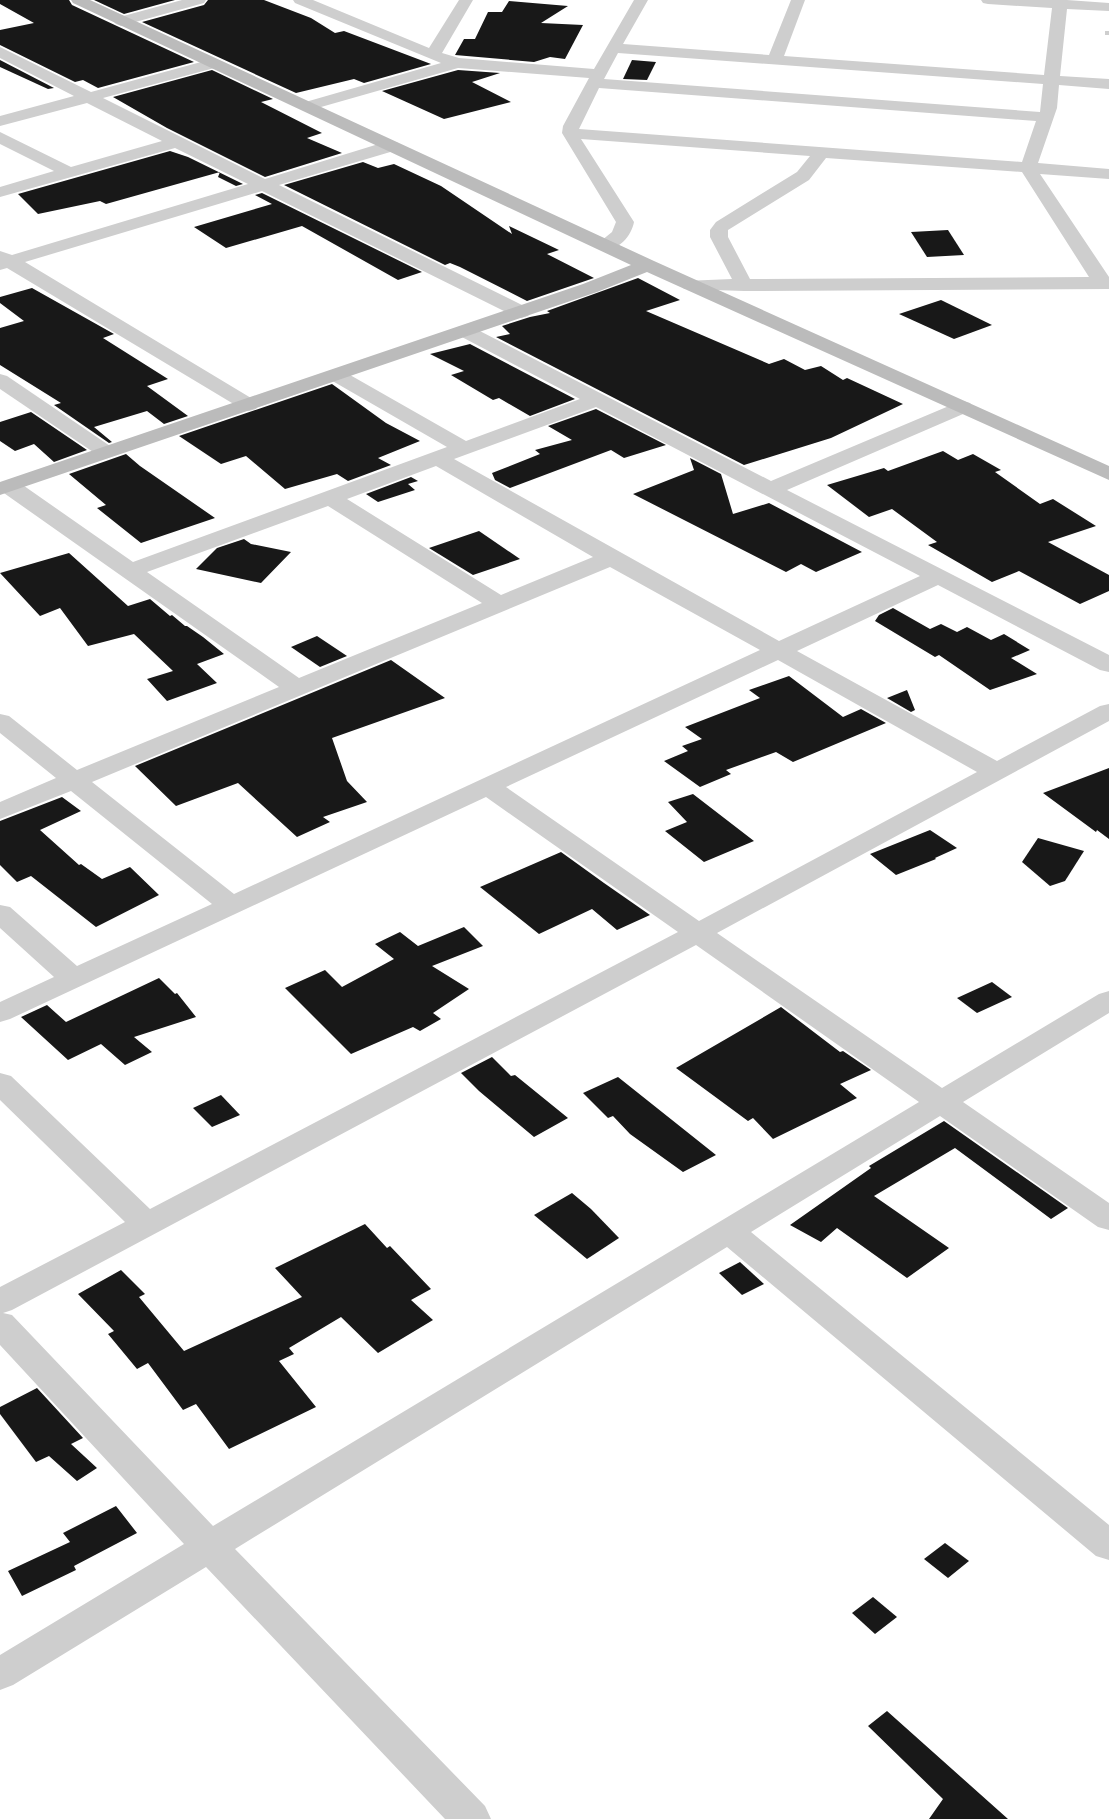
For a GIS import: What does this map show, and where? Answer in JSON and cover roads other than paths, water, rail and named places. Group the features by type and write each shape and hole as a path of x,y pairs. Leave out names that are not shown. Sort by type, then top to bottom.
{"street":[{"path":"78,0 647,265 1109,474"},
{"path":"121,21 199,0"},
{"path":"300,0 433,55 457,62 597,79 849,102 1046,117"},
{"path":"433,55 466,0"},
{"path":"605,245 618,238 624,231 625,222 570,133 571,126 641,0"},
{"path":"775,60 798,0"},
{"path":"988,0 1060,2 1109,8"},
{"path":"1028,169 1046,117 1060,2"},
{"path":"613,48 1109,84"},
{"path":"0,52 177,142 522,312"},
{"path":"308,106 457,62"},
{"path":"0,121 212,64"},
{"path":"849,102 858,67"},
{"path":"570,133 1109,174"},
{"path":"0,137 68,172"},
{"path":"0,192 177,142"},
{"path":"3,260 391,146"},
{"path":"744,284 719,237 719,230 722,226 803,176 822,152"},
{"path":"1028,169 1106,283"},
{"path":"3,260 249,405"},
{"path":"4,487 522,312 647,265"},
{"path":"691,285 1106,283"},
{"path":"465,331 1109,665"},
{"path":"336,375 465,449"},
{"path":"0,380 106,452"},
{"path":"130,571 596,400"},
{"path":"770,489 963,407"},
{"path":"437,458 611,558 997,772"},
{"path":"4,487 130,571 297,688"},
{"path":"330,498 499,604"},
{"path":"0,812 611,558"},
{"path":"0,1013 939,576"},
{"path":"0,1302 697,933 1109,711"},
{"path":"0,721 231,905"},
{"path":"487,786 1109,1219"},
{"path":"0,913 74,979"},
{"path":"0,1674 1109,1000"},
{"path":"0,1083 147,1225"},
{"path":"730,1231 1109,1546"},
{"path":"0,1324 209,1546 471,1819"}]}
